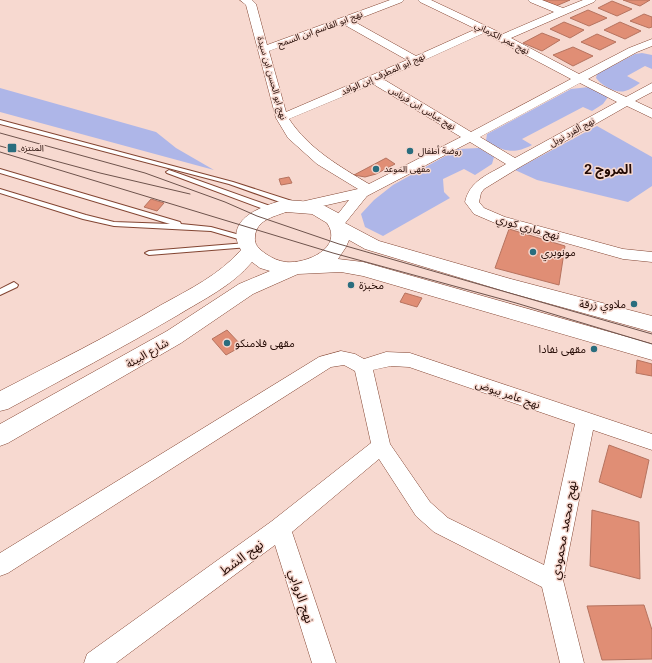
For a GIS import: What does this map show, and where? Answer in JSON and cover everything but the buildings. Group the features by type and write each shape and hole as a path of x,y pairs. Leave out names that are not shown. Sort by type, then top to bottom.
{"street":[{"name":"نهج ابو القاسم ابن السمح","path":"263,50 399,0"},
{"name":"نهج عمر الكرماني","path":"423,0 503,38 580,79"},
{"path":"533,0 563,12"},
{"path":"503,38 591,0"},
{"name":"نهج ابو الحسن ابن سيدة","path":"252,2 263,50 282,118 293,135 306,148 366,192"},
{"path":"344,20 416,60"},
{"name":"نهج أبو المطرف إبن الوافد","path":"282,118 374,79 484,29"},
{"path":"0,402 139,328 216,283 236,268 247,245 248,227 257,216 271,209 366,192 471,138 633,50 652,42"},
{"name":"نهج عباس ابن فرناس","path":"374,79 471,138"},
{"path":"580,79 652,114"},
{"name":"نهج ألفرد نوبل","path":"479,186 515,164 652,87"},
{"path":"471,138 515,164"},
{"name":"نهج ماري كوري","path":"479,186 474,192 472,202 479,211 500,220 623,254 652,256"},
{"path":"338,225 366,192"},
{"path":"299,205 316,209 328,215 338,225 372,245 511,286 652,324"},
{"path":"300,268 322,262 333,254 339,244 341,236 338,225"},
{"path":"247,245 257,259 280,268 341,265 370,270 652,352"},
{"name":"شارع البيئة","path":"0,436 174,337 246,289 300,268"},
{"path":"0,565 325,362 335,357 343,357 352,359 363,367 381,446 423,509 441,525 552,580"},
{"name":"نهج عامر بيوض","path":"363,367 380,360 394,358 410,360 652,442"},
{"name":"نهج محمد محمودي","path":"572,663 552,580 585,420"},
{"name":"نهج الشط","path":"96,663 280,528 381,446"},
{"name":"نهج الروابي","path":"280,528 324,663"}],"lane":[{"path":"0,122 231,183 299,205"},
{"path":"106,151 233,194 271,209"},
{"path":"0,172 189,227"},
{"path":"0,191 85,217 114,224 211,229 247,245"},
{"path":"149,253 247,245"},
{"path":"0,292 14,285"}],"shaded area":[{"path":"642,53 652,55 652,69 645,66 627,76 640,83 631,89 621,92 613,90 605,86 596,78 597,74 635,54"},
{"path":"589,87 608,97 603,104 592,111 583,107 522,139 532,145 514,151 503,149 486,141 487,134 571,89"},
{"path":"0,88 156,132 176,148 214,170 0,112"},
{"path":"597,126 652,157 652,186 628,202 537,180 515,170"},
{"path":"479,148 494,157 492,164 475,175 464,169 443,179 444,192 450,198 383,236 365,227 361,214 374,200 393,185 458,149"}],"tram line":[{"path":"0,133 145,173 225,202 257,216 339,244 652,334"},
{"path":"0,146 100,173 190,194"},
{"path":"0,152 333,253 516,303 652,344"}],"place":[{"name":"المنتزه","path":"12,148"},
{"name":"روضة أطفال","path":"410,151"},
{"name":"مقهى الموعد","path":"376,169"},
{"name":"مونوبري","path":"533,252"},
{"name":"مخبزة","path":"351,285"},
{"name":"ملاوي زرقة","path":"634,304"},
{"name":"مقهى فلامنكو","path":"227,343"},
{"name":"مقهى نفادا","path":"594,349"}],"district":[{"name":"المروج 2","path":"608,169"}]}
